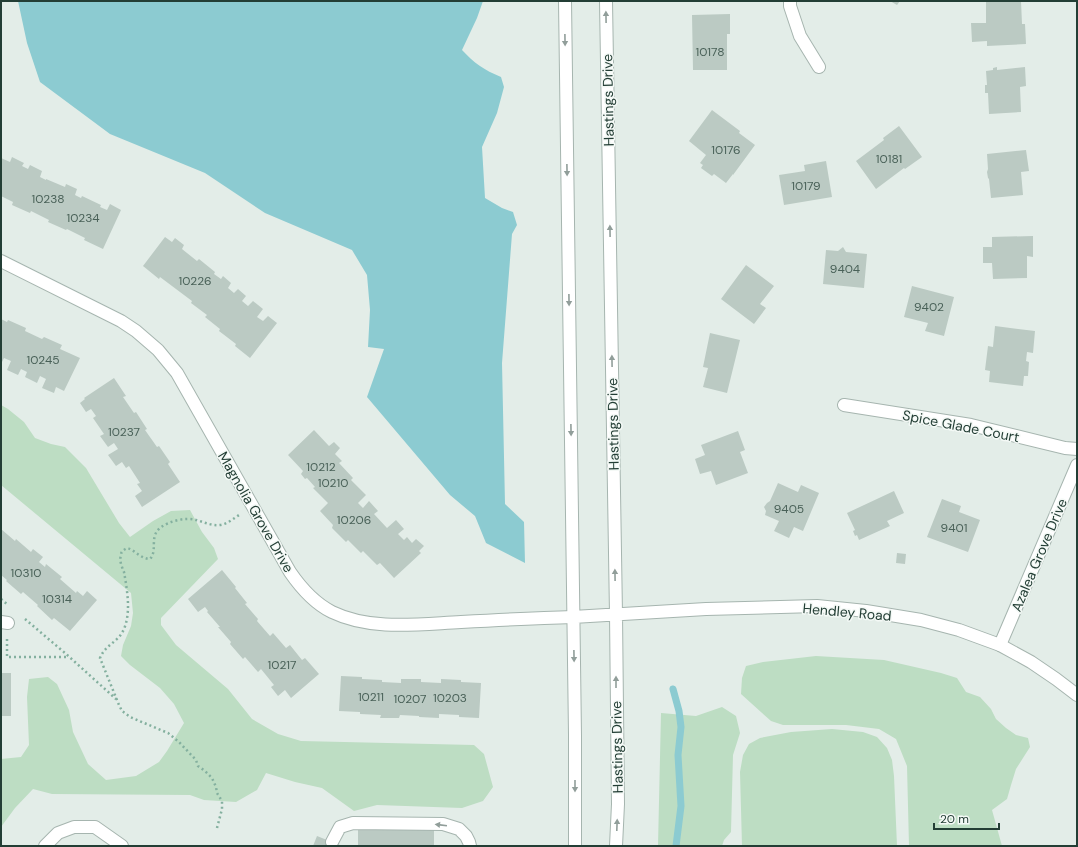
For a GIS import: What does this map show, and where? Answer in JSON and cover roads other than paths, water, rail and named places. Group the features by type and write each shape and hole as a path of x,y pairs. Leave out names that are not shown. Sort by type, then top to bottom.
{"street":[{"path":"565,1 575,846"},
{"name":"Hastings Drive","path":"606,1 616,614 618,804 616,846"},
{"path":"790,1 790,6 800,36 819,67"},
{"name":"Magnolia Grove Drive","path":"1,261 121,321 136,331 158,350 177,373 290,572 298,584 315,601 332,612 354,620 375,624 573,617"},
{"name":"Spice Glade Court","path":"844,406 971,425 1077,449"},
{"name":"Azalea Grove Drive","path":"1000,645 1077,465"},
{"name":"Hendley Road","path":"573,617 706,609 817,606 866,611 921,620 959,630 1000,645 1031,662 1077,695"},
{"path":"332,842 340,827 353,822 443,824 459,829 466,836 470,846"},
{"path":"45,846 58,833 74,827 95,827 122,846"}],"water":[{"path":"18,1 483,1 462,50 480,66 501,77 504,87 497,113 482,147 485,198 502,208 513,212 517,225 512,234 502,363 505,504 524,522 525,563 486,543 475,516 450,495 367,397 384,349 368,347 370,310 367,275 352,250 265,213 205,173 110,134 40,82 27,43"}],"waterway":[{"path":"673,689 679,711 681,727 678,755 681,806 676,846"}]}
